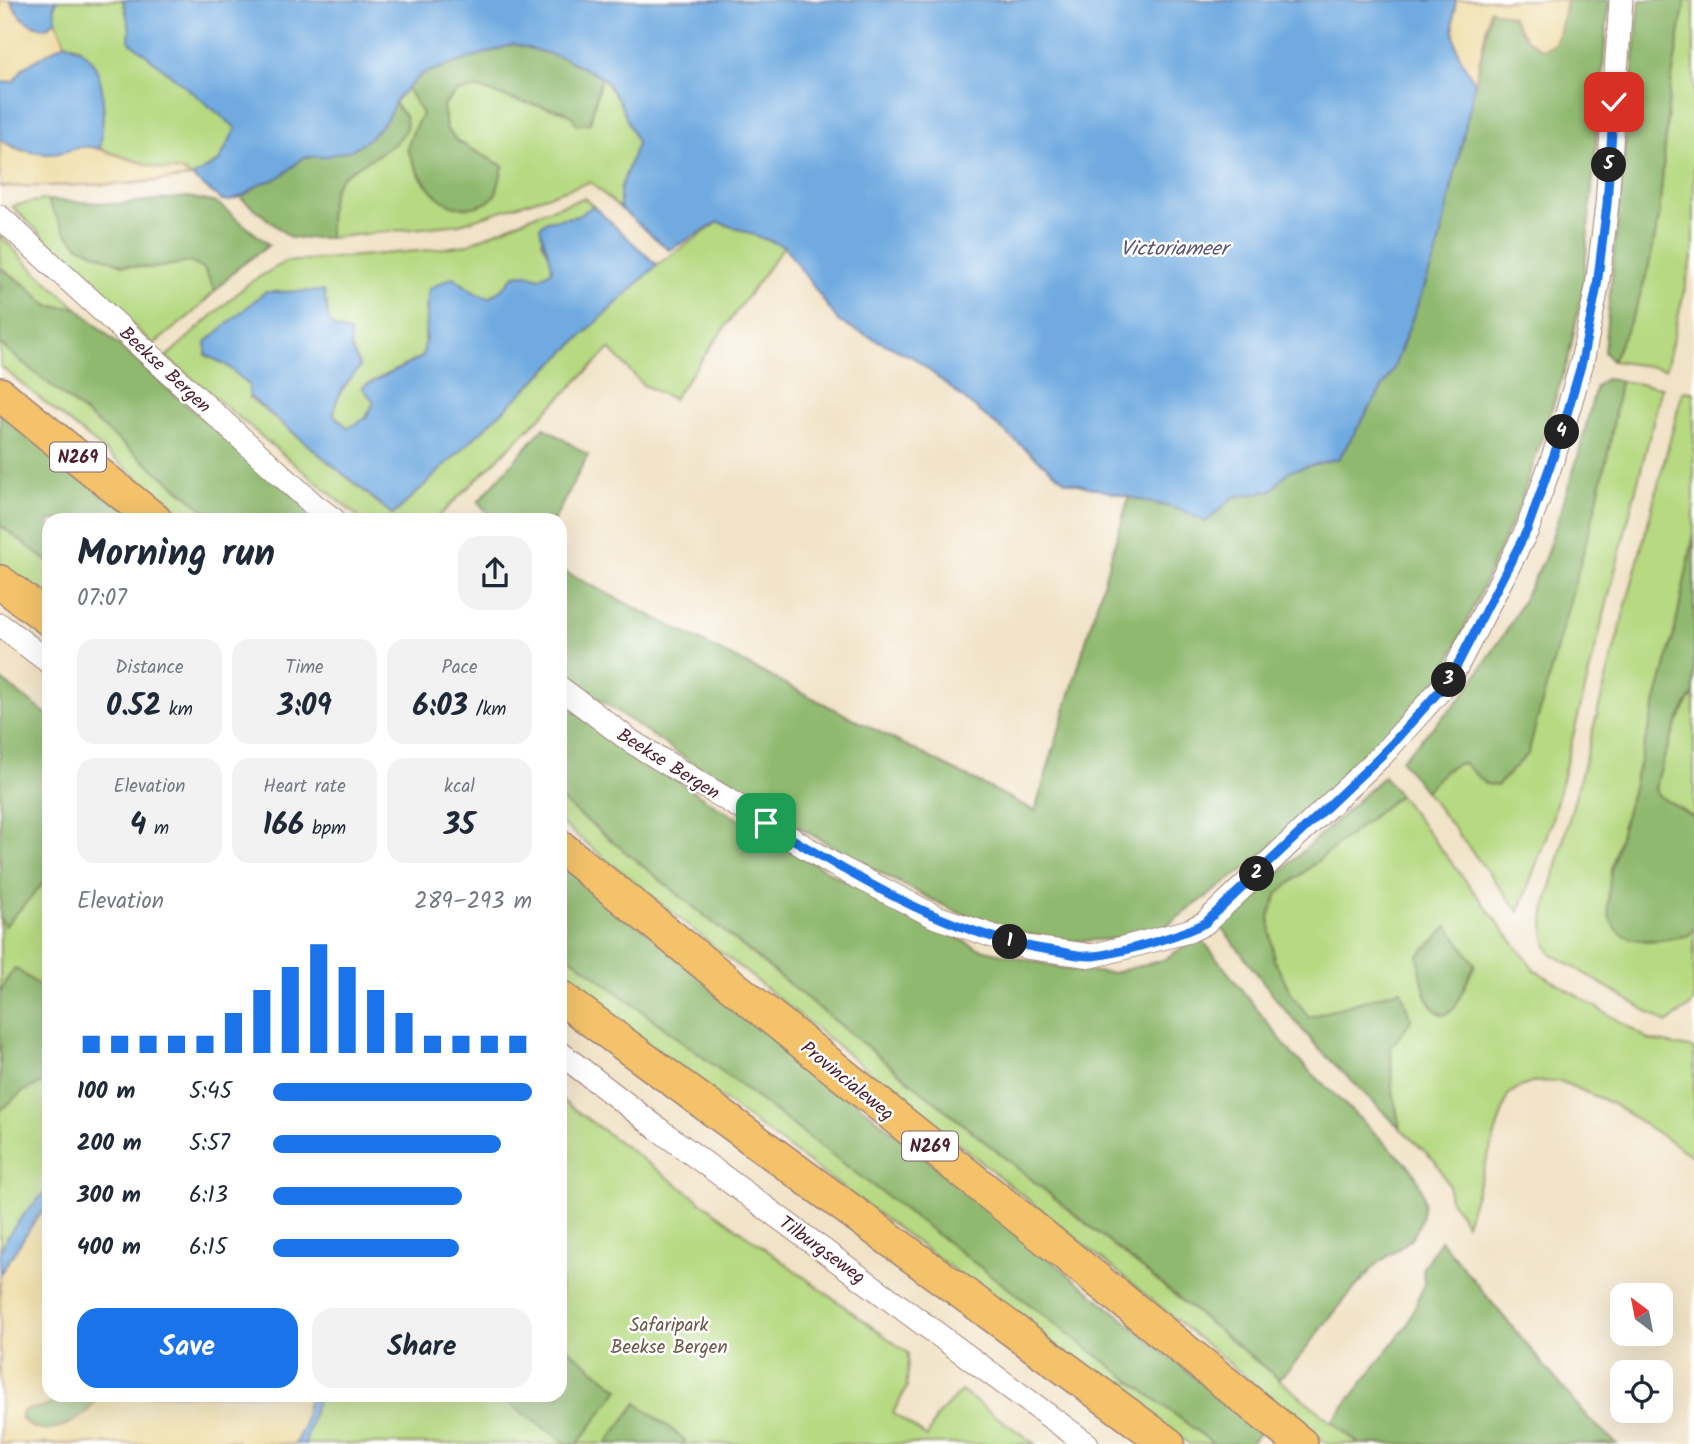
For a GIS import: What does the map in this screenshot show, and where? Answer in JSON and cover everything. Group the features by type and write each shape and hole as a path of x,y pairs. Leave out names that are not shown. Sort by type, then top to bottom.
{"highway":[{"name":"N269","path":"0,394 146,513"},
{"path":"0,582 42,614"},
{"name":"Provincialeweg","path":"567,853 1301,1444"},
{"path":"567,1002 1168,1444"}],"street":[{"name":"Beekse Bergen","path":"567,693 632,742 833,864 936,918 1026,947 1092,956 1189,931 1205,923 1382,755 1450,679 1527,530 1572,400 1597,286 1607,204 1621,0"},
{"name":"Beekse Bergen","path":"0,217 325,513"},
{"path":"0,625 42,657"},
{"name":"Tilburgseweg","path":"567,1058 671,1139 1087,1444"}],"green space":[{"path":"58,0 123,0 130,29 236,128 219,161 192,177 181,171 161,169 100,149 104,108 79,47 65,43 58,27 54,10"},
{"path":"1566,0 1609,0 1583,287 1568,360 1520,504 1444,673 1374,751 1257,860 1159,931 1121,939 1071,941 1019,933 957,912 767,810 698,767 567,677 567,573 1035,811 1129,497 1182,510 1206,522 1233,497 1271,491 1289,471 1339,458 1393,370 1437,252 1490,9 1511,16 1526,38 1560,31"},
{"path":"1640,0 1685,0 1669,96 1659,217 1648,270 1635,311 1612,361 1604,352"},
{"path":"1685,0 1694,0 1694,249 1666,369 1612,361 1635,311 1648,270 1659,217 1669,96"},
{"path":"514,43 564,58 601,77 590,123 577,125 572,116 563,111 518,101 478,88 456,92 443,105 446,128 458,142 503,166 496,193 489,201 473,207 449,204 431,190 417,170 407,148 422,114 407,88 422,74"},
{"path":"601,77 619,101 638,143 620,190 620,208 590,182 460,224 329,238 330,208 335,186 346,174 393,145 401,136 406,126 404,116 394,103 407,88 423,115 414,129 407,149 420,177 434,193 503,166 458,142 446,128 443,105 457,92 478,88 518,101 563,111 590,123"},
{"path":"394,103 405,116 406,126 402,136 393,145 339,180 331,201 329,238 291,238 240,197 262,182 274,180 304,157 333,154 358,144 378,127"},
{"path":"187,197 217,203 269,245 238,268 215,291 204,269 190,262 153,268 122,265 79,246 66,233 47,200 118,204"},
{"path":"584,198 593,206 578,216 547,221 542,242 551,256 552,270 539,278 527,274 515,275 489,298 477,294 453,277 426,305 425,347 422,357 362,387 374,402 366,418 348,428 334,415 335,408 342,389 360,367 351,348 350,332 334,328 328,318 327,303 206,355 226,365 249,385 249,397 391,513 354,513 166,357 249,283 285,262 466,245 539,213"},
{"path":"47,200 66,233 79,246 122,265 153,268 190,262 204,269 215,291 193,313 153,345 12,206"},
{"path":"719,222 784,246 673,399 643,385 610,349 442,513 395,513 657,265"},
{"path":"0,235 77,308 48,306 28,287 0,267"},
{"path":"0,268 28,287 48,306 77,308 169,390 316,513 208,513 0,344"},
{"path":"0,344 208,513 181,513 0,366"},
{"path":"1605,379 1620,381 1610,444 1595,509 1528,754 1497,786 1486,784 1463,763 1447,769 1425,791 1401,760 1461,698 1507,630 1545,558 1578,457 1596,386"},
{"path":"1620,381 1662,387 1551,823 1519,912 1425,791 1443,773 1458,764 1464,763 1497,786 1507,775 1610,444"},
{"path":"1683,391 1694,392 1694,534 1674,634 1611,870 1608,909 1628,937 1650,942 1689,935 1694,927 1694,1003 1667,1023 1552,954 1546,943 1544,925 1546,906"},
{"path":"0,407 130,513 42,513 42,557 0,525"},
{"path":"544,427 588,455 558,513 488,513 478,502"},
{"path":"0,525 42,557 42,596 0,563"},
{"path":"1694,534 1694,693 1675,727 1655,789 1659,796 1694,817 1694,927 1689,935 1640,940 1628,937 1612,922 1608,908 1611,870 1674,634"},
{"path":"0,679 42,711 42,885 5,926 0,919"},
{"name":"Safaripark Beekse Bergen","path":"0,691 42,723 42,1402 567,1402 567,1104 908,1353 907,1387 893,1413 927,1437 937,1416 961,1391 1035,1444 0,1444"},
{"path":"1694,693 1694,817 1659,796 1655,790 1675,727"},
{"path":"567,707 719,808 836,876 977,948 1070,970 1112,973 1163,960 1200,937 1293,1055 1411,1168 1422,1191 1423,1212 1413,1235 1373,1268 1279,1379 567,805"},
{"path":"1384,776 1399,795 1278,893 1269,916 1274,960 1292,995 1309,1017 1401,990 1411,1020 1391,1048 1392,1087 1400,1128 1320,1050 1281,1005 1220,925 1232,917"},
{"path":"1399,795 1535,970 1650,1040 1694,1049 1694,1157 1613,1104 1560,1081 1534,1082 1508,1095 1466,1224 1449,1197 1449,1185 1435,1161 1400,1128 1392,1087 1391,1048 1411,1020 1400,990 1309,1018 1292,995 1274,961 1269,916 1278,893"},
{"path":"567,805 1359,1444 1327,1444 567,828"},
{"path":"567,867 1261,1431 1250,1444 1214,1444 567,954"},
{"path":"1448,926 1475,964 1455,1007 1445,1015 1438,1012 1428,999 1418,956"},
{"path":"567,954 1214,1444 1189,1444 567,984"},
{"path":"15,968 42,988 42,1083 22,1092 0,1111 0,993"},
{"path":"1440,1240 1587,1417 1617,1444 1359,1444 1332,1422 1408,1324 1424,1284 1423,1268"},
{"path":"567,1348 619,1389 578,1444 567,1444 507,1402 567,1402"},
{"path":"55,1402 94,1402 79,1418 52,1429 34,1428 21,1416 23,1411"},
{"path":"637,1403 685,1440 682,1444 606,1444"}],"sand":[{"path":"0,0 11,0 17,13 46,28 56,20 65,43 24,68 14,81 0,83"},
{"path":"1456,0 1566,0 1560,31 1554,45 1541,49 1526,38 1511,16 1490,9 1475,84 1456,44 1453,25"},
{"path":"0,140 18,150 52,154 86,145 161,169 181,171 192,177 127,184 0,187"},
{"path":"42,1212 42,1402 55,1402 23,1411 21,1416 27,1424 42,1430 61,1427 86,1413 94,1402 308,1402 303,1427 295,1444 237,1444 237,1441 218,1440 217,1444 0,1444 0,1274"}],"water":[{"path":"11,0 58,0 54,5 56,20 46,28 29,23"},
{"name":"Victoriameer","path":"123,0 1456,0 1453,25 1456,44 1475,84 1437,252 1393,370 1339,458 1289,471 1271,491 1233,497 1206,522 1182,510 1065,481 914,358 839,322 784,246 719,222 669,250 620,208 620,190 637,143 619,101 604,78 564,58 514,44 422,74 397,98 387,119 370,138 351,150 324,157 304,157 274,180 262,183 229,201 222,200 192,177 219,161 236,128 129,41 130,29"},
{"path":"65,43 80,50 91,60 98,72 103,102 100,149 85,147 43,154 0,140 0,83 14,81 23,68"},
{"path":"593,206 657,265 395,513 391,513 249,396 249,385 226,365 206,355 206,342 265,292 324,291 328,318 334,328 350,332 351,348 360,367 342,389 335,408 334,415 348,428 366,418 374,402 362,387 422,357 429,289 453,277 477,294 489,298 515,275 527,274 540,278 552,270 540,227 547,221 578,216"},
{"path":"42,1196 42,1212 0,1274 0,1252 3,1244"},
{"path":"308,1402 316,1402 305,1444 295,1444 303,1427"}],"route":[{"path":"766,823 833,864 936,918 1026,947 1092,956 1189,931 1205,923 1382,755 1450,679 1527,530 1560,438 1582,362 1597,286 1607,204 1614,102"}]}
